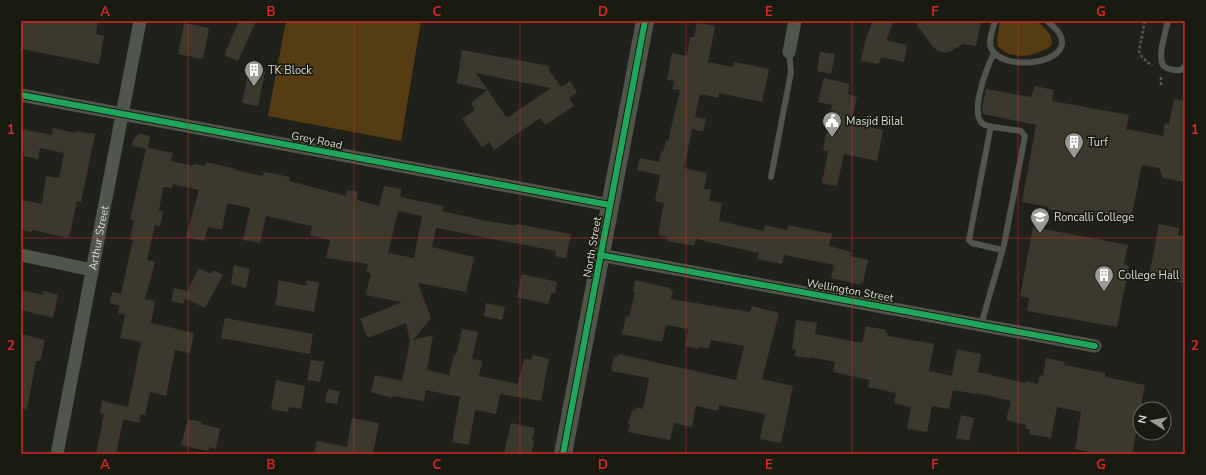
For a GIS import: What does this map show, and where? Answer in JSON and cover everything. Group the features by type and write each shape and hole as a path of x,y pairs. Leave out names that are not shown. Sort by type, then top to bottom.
{"street":[{"name":"Arthur Street","path":"57,454 121,113 140,21"},
{"name":"North Street","path":"563,454 645,21"},
{"path":"789,52 795,21"},
{"name":"Grey Road","path":"21,95 610,205"},
{"path":"21,255 92,270"},
{"name":"Wellington Street","path":"600,255 1095,346"}],"lane":[{"path":"995,21 990,44 994,53 1003,58 1017,62 1029,63 1053,56 1062,44 1062,37 1058,30 1046,21"},
{"path":"1168,21 1161,53 1161,62 1163,66 1167,68 1179,71 1185,66"},
{"path":"771,177 791,72 789,52"},
{"path":"981,325 1002,250 1013,203 1025,136 1021,131 985,125 981,122 978,113 979,97 983,78 994,53"},
{"path":"992,126 969,240 972,243 1002,250"}],"path":[{"path":"1145,21 1139,50 1142,57 1154,67"},
{"path":"1158,72 1161,77 1162,85"}],"shaded area":[{"path":"286,21 421,21 401,141 268,116"},
{"path":"1000,21 1037,21 1050,35 1052,42 1051,46 1031,55 1023,56 1009,54 998,46 997,40"}],"building":[{"path":"21,21 98,21 96,34 104,36 99,64 21,49"},
{"path":"239,21 256,21 238,61 224,55"},
{"path":"873,21 894,21 886,40 907,45 904,62 881,57 879,64 861,61 866,38"},
{"path":"914,21 981,21 976,46 963,44 945,53 938,51 933,47"},
{"path":"184,23 209,28 203,59 178,54"},
{"path":"697,23 715,26 708,62 733,67 734,62 769,69 762,102 719,93 718,98 700,94 695,117 706,119 703,132 692,129 684,168 707,173 704,189 711,190 709,201 722,203 719,221 764,231 765,225 787,230 788,225 832,234 829,246 851,252 850,256 868,260 863,283 861,282 860,285 831,278 834,265 784,255 782,264 757,259 759,253 696,239 694,246 667,241 668,237 658,235 664,203 655,201 660,175 637,170 640,158 659,162 661,151 663,152 666,140 668,141 680,90 672,89 674,81 667,80 672,53 687,56 690,37 694,37"},
{"path":"462,50 550,66 549,70 561,87 570,81 577,92 569,98 574,106 545,125 540,118 494,150 489,142 482,147 462,119 475,110 471,103 487,90 457,83","holes":["476,73 551,88 507,118"]},
{"path":"820,52 835,54 831,74 817,71"},
{"name":"TK Block","path":"249,69 265,72 258,106 242,103"},
{"path":"824,78 850,84 848,94 857,97 851,123 883,130 877,161 844,154 837,186 822,183 828,151 823,150 832,105 818,102"},
{"name":"Turf","path":"1035,86 1054,90 1052,101 1129,115 1126,129 1163,136 1165,123 1169,124 1174,99 1185,101 1185,182 1163,178 1159,168 1142,165 1130,223 1048,209 1049,207 1022,202 1036,125 983,114 982,108 986,89 1031,97"},
{"path":"53,128 76,133 76,131 95,134 81,202 77,201 69,238 32,230 31,232 21,230 21,200 42,204 46,176 59,178 64,153 40,148 38,159 23,156 24,152 21,151 21,129 52,135"},
{"path":"140,134 150,136 148,148 173,153 171,161 193,166 194,164 205,166 206,162 263,176 264,172 290,177 289,181 346,196 347,190 358,192 357,200 379,206 384,186 402,189 400,197 444,206 442,211 482,220 511,225 516,224 571,234 566,258 555,256 556,251 436,228 432,247 474,257 466,292 418,283 431,318 413,340 433,335 427,370 449,375 454,355 456,355 462,329 478,332 472,359 482,361 479,376 518,384 524,359 531,360 533,355 549,359 541,401 500,394 496,414 475,410 469,445 452,442 460,397 426,390 424,401 393,396 392,398 371,392 375,375 402,381 410,341 406,323 368,338 360,319 402,302 366,295 371,273 366,272 368,264 326,258 330,240 310,235 312,226 266,216 260,243 243,240 250,208 227,203 222,230 208,227 204,241 186,237 199,190 173,184 172,188 163,187 159,211 163,211 160,226 155,225 147,260 155,262 145,299 155,301 151,323 194,333 190,353 175,350 166,396 150,392 145,415 141,414 139,423 123,419 116,454 96,454 104,414 100,413 102,401 128,407 141,342 120,338 125,315 118,313 120,306 110,303 112,292 121,294 133,240 130,239 134,220 130,219 146,149 132,146 134,138","holes":["398,211 422,216 414,258 388,253"]},
{"path":"1159,224 1179,228 1178,235 1185,236 1185,283 1149,277"},
{"path":"1033,227 1128,245 1124,264 1129,266 1117,327 1027,311 1029,298 1020,296"},
{"path":"234,265 250,269 246,288 231,284"},
{"path":"199,268 210,274 213,270 223,275 205,308 185,298 183,304 171,301 174,288 187,291 186,294"},
{"path":"522,274 557,282 555,293 551,293 548,304 517,297"},
{"path":"279,280 306,286 307,280 319,283 314,312 275,305"},
{"path":"635,280 670,288 669,289 673,290 671,299 750,312 752,306 779,313 762,379 793,386 781,443 760,439 765,414 719,405 718,411 696,406 692,427 674,423 670,440 628,432 630,425 628,424 632,410 635,411 636,407 643,409 649,378 611,371 614,356 617,357 618,354 736,380 744,346 711,340 709,349 699,347 698,349 685,346 688,329 666,325 662,342 622,334 626,316 629,317 635,292 633,292"},
{"path":"21,290 43,295 43,291 58,295 53,318 21,310"},
{"path":"486,303 505,307 502,320 484,316"},
{"path":"225,318 313,334 310,354 221,338"},
{"path":"796,320 817,323 815,334 862,343 866,326 886,330 885,333 888,333 887,336 934,344 929,371 952,376 957,349 981,354 978,372 1026,383 1027,381 1038,384 1040,375 1043,376 1046,358 1065,362 1064,365 1105,373 1105,377 1145,385 1142,401 1132,401 1132,441 1134,441 1132,454 1099,454 1075,449 1081,412 1057,407 1051,438 1029,434 1030,430 1026,429 1026,425 1006,420 1011,401 977,393 953,390 949,409 932,406 927,432 907,429 911,407 894,403 896,393 868,387 870,380 833,372 835,362 810,357 795,356 796,350 792,349"},
{"path":"21,334 45,340 40,361 36,361 27,409 21,408"},
{"path":"311,360 324,362 320,382 307,380"},
{"path":"276,380 305,386 301,409 289,407 288,412 271,409"},
{"path":"328,389 340,391 337,404 325,402"},
{"path":"961,415 974,418 969,441 956,438"},
{"path":"352,418 379,423 373,454 314,454 317,441 347,447"},
{"path":"188,419 202,422 201,424 220,429 216,449 209,447 208,451 181,445"},
{"path":"511,423 535,428 531,454 504,454"}],"cycle path":[{"path":"563,454 645,21"},
{"path":"21,95 610,205"},
{"path":"600,255 1095,346"}],"place":[{"name":"TK Block","path":"254,87"},
{"name":"Masjid Bilal","path":"832,138"},
{"name":"Turf","path":"1074,159"},
{"name":"Roncalli College","path":"1040,234"},
{"name":"College Hall","path":"1104,292"}]}
